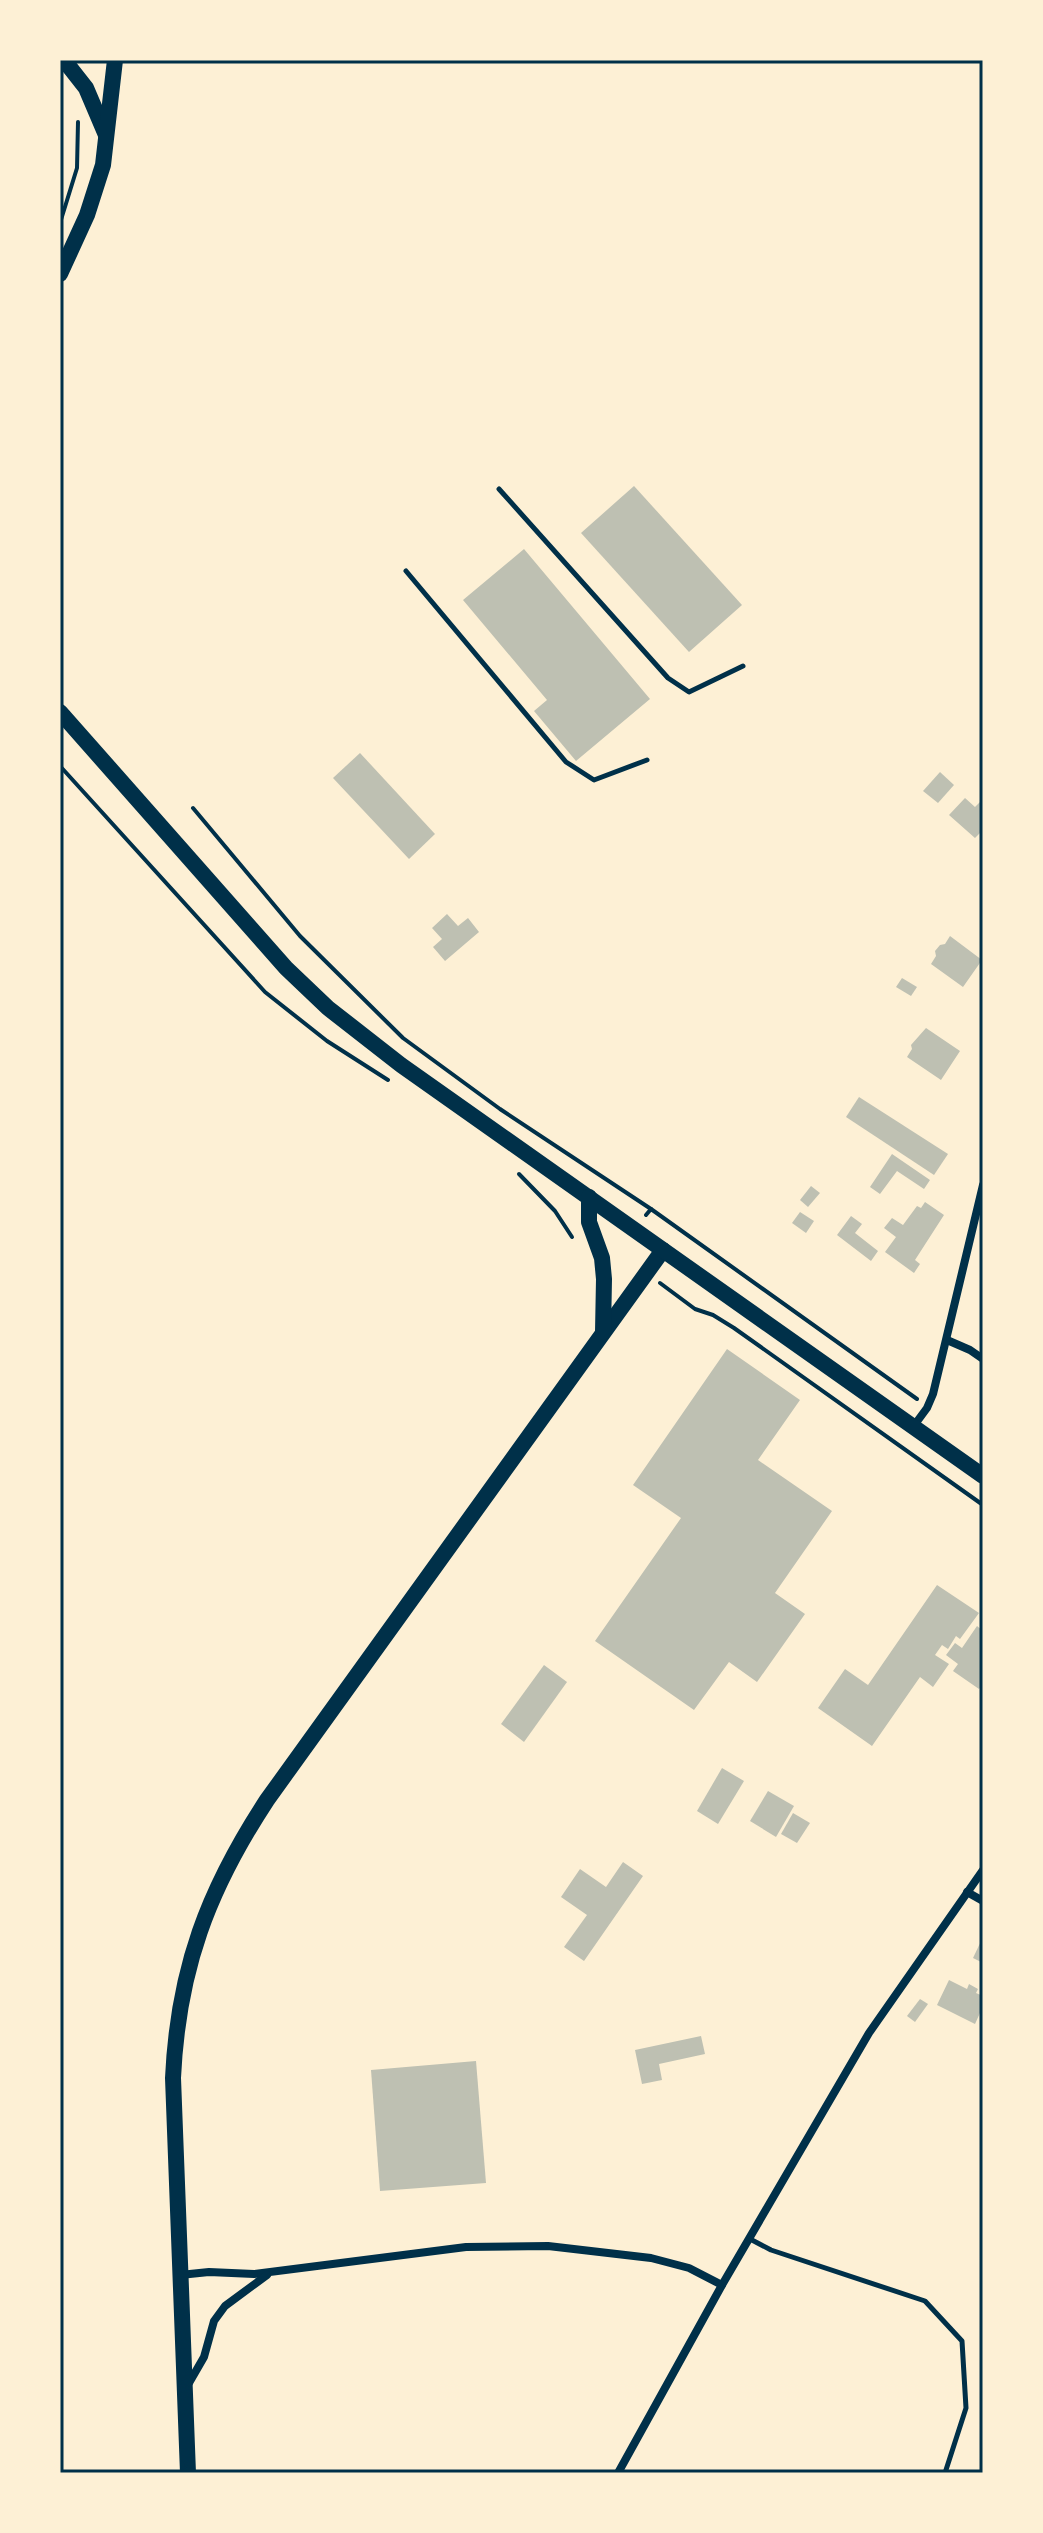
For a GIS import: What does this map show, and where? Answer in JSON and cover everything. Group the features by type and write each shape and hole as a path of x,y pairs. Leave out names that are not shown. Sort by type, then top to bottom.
{"main road":[{"path":"64,60 86,88 107,138"},
{"path":"60,274 96,190 107,138 115,60"},
{"path":"60,712 286,968 328,1008 401,1065 983,1476"},
{"path":"589,1197 589,1222 603,1268 603,1332"},
{"path":"188,2473 174,2123 175,2045 188,1964 213,1896 232,1857 267,1800 663,1250"}],"street":[{"path":"913,1428 933,1394 983,1185"},
{"path":"947,1340 983,1359"},
{"path":"618,2473 722,2285 869,2033 983,1870"},
{"path":"967,1892 983,1901"},
{"path":"180,2275 209,2272 254,2274 466,2247 548,2246 651,2258 689,2268 722,2285"},
{"path":"186,2388 204,2357 207,2339 219,2314 246,2289 271,2272"}],"lane":[{"path":"499,489 668,678 689,692 743,666"},
{"path":"406,571 566,762 594,780 647,760"},
{"path":"750,2239 771,2250 925,2301 962,2341 966,2408 945,2473"}],"path":[{"path":"60,223 77,168 78,112"},
{"path":"60,766 265,992 327,1041 390,1081"},
{"path":"193,808 300,936 403,1038 530,1129 651,1209 927,1408"},
{"path":"512,1168 555,1211 578,1247"},
{"path":"636,1230 651,1209"},
{"path":"647,1273 695,1309 713,1315 734,1328 983,1505"}],"building":[{"path":"634,486 742,605 689,652 581,533"},
{"path":"524,549 650,699 576,761 534,711 547,700 463,600"},
{"path":"360,753 435,834 409,859 333,778"},
{"path":"940,772 954,785 938,803 923,791"},
{"path":"965,798 975,807 983,799 983,830 975,838 949,815"},
{"path":"447,914 458,926 468,918 479,932 445,961 433,947 442,939 432,928"},
{"path":"950,936 982,960 963,987 931,964 936,956 935,951"},
{"path":"902,978 917,987 911,996 896,987"},
{"path":"926,1028 960,1051 941,1080 907,1057 911,1045"},
{"path":"859,1097 948,1154 934,1175 846,1117"},
{"path":"892,1154 930,1180 924,1189 897,1171 880,1194 870,1187"},
{"path":"811,1186 820,1193 808,1207 800,1200"},
{"path":"925,1202 944,1215 915,1260 920,1264 914,1273 885,1252 896,1237 884,1228 892,1218 903,1225 917,1206 921,1208"},
{"path":"800,1212 814,1221 806,1233 792,1223"},
{"path":"851,1216 862,1224 855,1233 878,1251 871,1261 837,1235"},
{"path":"727,1349 800,1400 758,1460 832,1511 775,1593 805,1614 757,1682 729,1662 694,1710 595,1641 681,1518 633,1485"},
{"path":"937,1585 979,1613 960,1639 956,1636 948,1649 942,1645 935,1655 949,1664 933,1687 920,1677 872,1746 818,1708 845,1669 868,1685"},
{"path":"977,1626 983,1631 983,1684 979,1689 953,1671 958,1664 946,1655 955,1643 962,1648"},
{"path":"544,1665 567,1682 524,1742 501,1724"},
{"path":"722,1768 744,1781 718,1824 697,1811"},
{"path":"768,1791 794,1806 776,1837 750,1821"},
{"path":"793,1813 810,1823 797,1843 781,1834"},
{"path":"623,1862 643,1876 584,1961 564,1947 587,1915 561,1897 580,1869 606,1887"},
{"path":"983,1937 983,1963 973,1958"},
{"path":"949,1980 967,1989 969,1984 983,1996 983,2015 980,2013 975,2024 937,2005"},
{"path":"920,1999 928,2004 915,2022 907,2016"},
{"path":"701,2036 705,2054 659,2064 662,2080 642,2084 635,2050"},
{"path":"476,2061 486,2183 380,2191 371,2070"}]}
